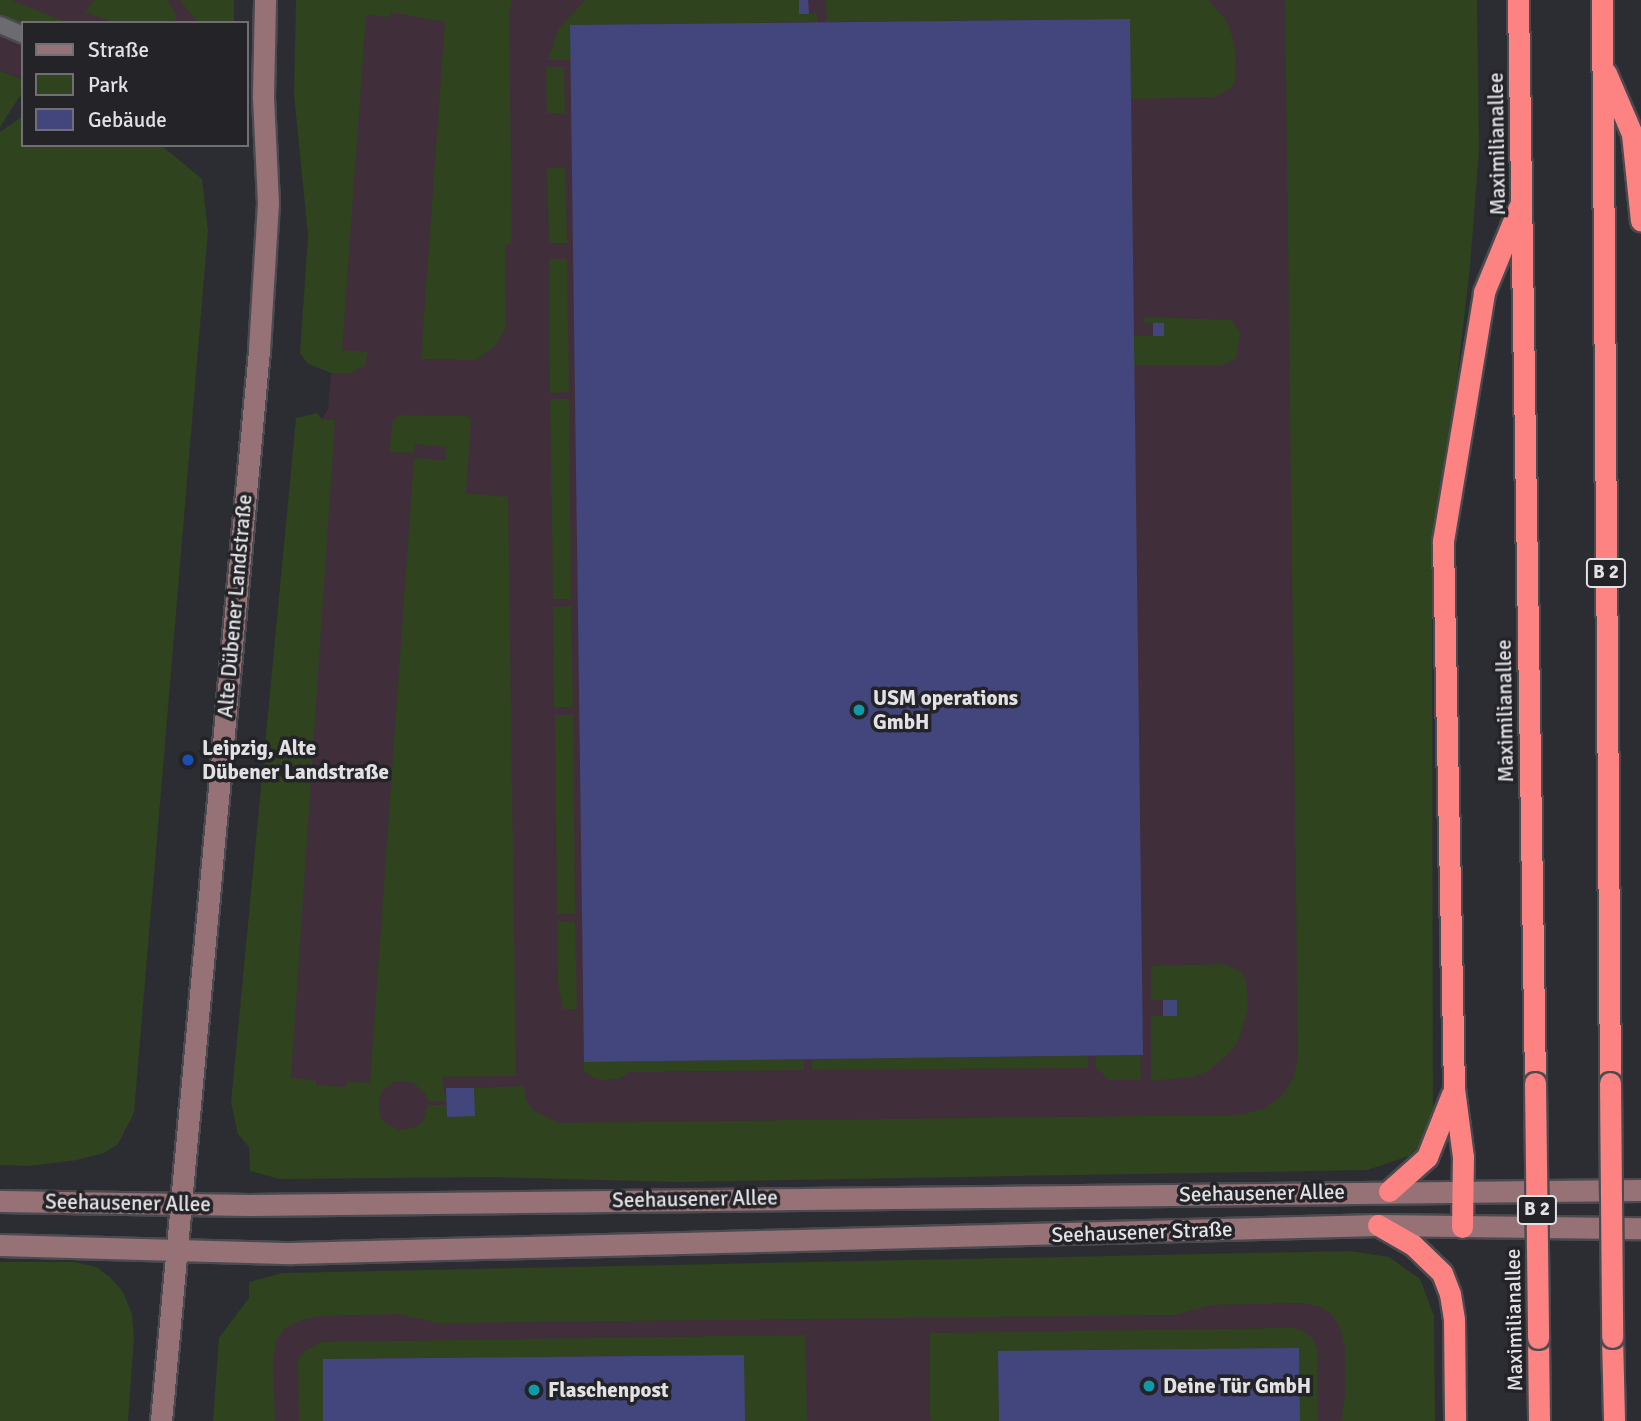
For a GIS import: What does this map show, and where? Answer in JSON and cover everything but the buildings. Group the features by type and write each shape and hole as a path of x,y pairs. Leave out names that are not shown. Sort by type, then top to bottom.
{"highway":[{"name":"Maximilianallee","path":"1518,0 1539,1421"},
{"name":"B 2","path":"1602,0 1614,1421"},
{"path":"1602,64 1632,134 1641,221"},
{"path":"1462,1227 1463,1157 1454,1089 1443,541 1484,292 1523,199"},
{"path":"1389,1191 1427,1157 1454,1089"},
{"path":"1378,1225 1413,1245 1442,1273 1450,1294 1454,1319 1455,1421"}],"main road":[{"name":"Alte Dübener Landstraße","path":"162,1421 259,350 268,203 255,96 265,0"},
{"path":"1389,1191 1641,1190"},
{"name":"Seehausener Allee","path":"0,1201 182,1204 1389,1191"},
{"path":"1378,1225 1641,1228"},
{"name":"Seehausener Straße","path":"905,1239 1378,1225"},
{"name":"Seehausener Allee","path":"0,1245 292,1253 905,1239"}],"lane":[{"path":"0,25 21,33"}],"shaded area":[{"path":"0,0 234,0 234,21 21,21 21,79 0,71"},
{"path":"336,0 1369,0 1326,1146 284,1153 322,419 328,409 331,373 326,362"},
{"path":"1379,1279 1380,1421 241,1421 249,1298"}],"green space":[{"path":"0,0 11,0 63,21 21,21 21,23 0,15"},
{"path":"95,0 167,0 176,14 175,21 110,21 85,12"},
{"path":"180,0 234,0 234,21 196,21"},
{"path":"296,0 512,0 509,12 512,243 505,244 506,328 495,346 476,360 421,359 445,22 391,12 390,17 366,15 342,350 368,352 365,365 351,373 331,373 308,364 300,353 308,236 294,94"},
{"path":"585,0 799,0 800,14 817,14 817,22 570,25 571,60 548,60 558,30"},
{"path":"826,0 1208,0 1226,20 1232,36 1236,52 1235,81 1230,89 1214,97 1131,99 1129,19 827,22"},
{"path":"1285,0 1477,0 1479,150 1470,267 1432,593 1433,1120 1426,1140 1409,1156 1367,1170 678,1182 493,1177 280,1179 250,1171 249,1147 238,1134 231,1103 296,418 317,413 322,419 335,420 291,1078 316,1081 316,1085 346,1087 347,1082 370,1083 414,458 445,460 446,447 415,444 414,453 389,452 393,420 399,415 466,416 471,419 466,493 508,497 516,1076 442,1077 446,1101 428,1101 425,1093 412,1082 395,1081 382,1091 379,1099 380,1116 385,1123 400,1130 416,1127 423,1121 428,1105 446,1105 447,1116 474,1116 474,1088 524,1086 526,1100 534,1111 559,1123 1238,1115 1264,1109 1281,1097 1293,1079 1298,1058"},
{"path":"546,67 564,67 565,113 547,113"},
{"path":"0,71 21,79 21,94 0,127"},
{"path":"21,117 21,147 163,147 202,179 208,231 134,1113 118,1144 104,1153 77,1160 29,1166 0,1165 0,132"},
{"path":"547,168 565,168 567,243 549,243"},
{"path":"549,259 567,259 569,392 550,393"},
{"path":"1144,317 1231,320 1240,332 1236,359 1221,365 1134,365 1134,336 1164,335 1164,323 1145,323"},
{"path":"550,399 569,399 571,599 553,599"},
{"path":"571,606 573,707 554,707 553,607"},
{"path":"555,715 573,715 575,913 557,914"},
{"path":"557,921 575,922 577,1009 563,1009 558,983"},
{"path":"1224,964 1242,972 1246,981 1248,1009 1239,1039 1231,1051 1208,1071 1192,1077 1151,1081 1151,1016 1177,1016 1176,1000 1151,1000 1151,966"},
{"path":"1140,1055 1141,1080 1109,1080 1096,1067 1096,1056"},
{"path":"1088,1056 1088,1068 812,1070 812,1059"},
{"path":"804,1059 804,1070 628,1072 619,1079 600,1080 584,1072 584,1062"},
{"path":"1350,1251 1389,1257 1420,1279 1434,1316 1435,1421 1341,1421 1345,1396 1345,1347 1341,1331 1334,1316 1320,1307 1303,1303 1211,1305 1174,1315 439,1323 397,1314 320,1316 301,1320 285,1328 276,1341 273,1360 275,1421 213,1421 219,1338 249,1298 249,1282 282,1273"},
{"path":"0,1262 75,1262 96,1267 110,1277 123,1292 132,1314 134,1337 128,1421 0,1421"},
{"path":"1302,1330 1311,1337 1317,1348 1318,1421 1300,1421 998,1351 999,1421 931,1421 930,1333"},
{"path":"805,1335 807,1421 745,1421 743,1355 323,1359 323,1421 299,1421 298,1360 304,1351 322,1342"}],"place":[{"name":"USM operations GmbH","path":"859,710"},
{"name":"Leipzig, Alte Dübener Landstraße","path":"188,760"},
{"name":"Deine Tür GmbH","path":"1149,1386"},
{"name":"Flaschenpost","path":"534,1390"}]}
